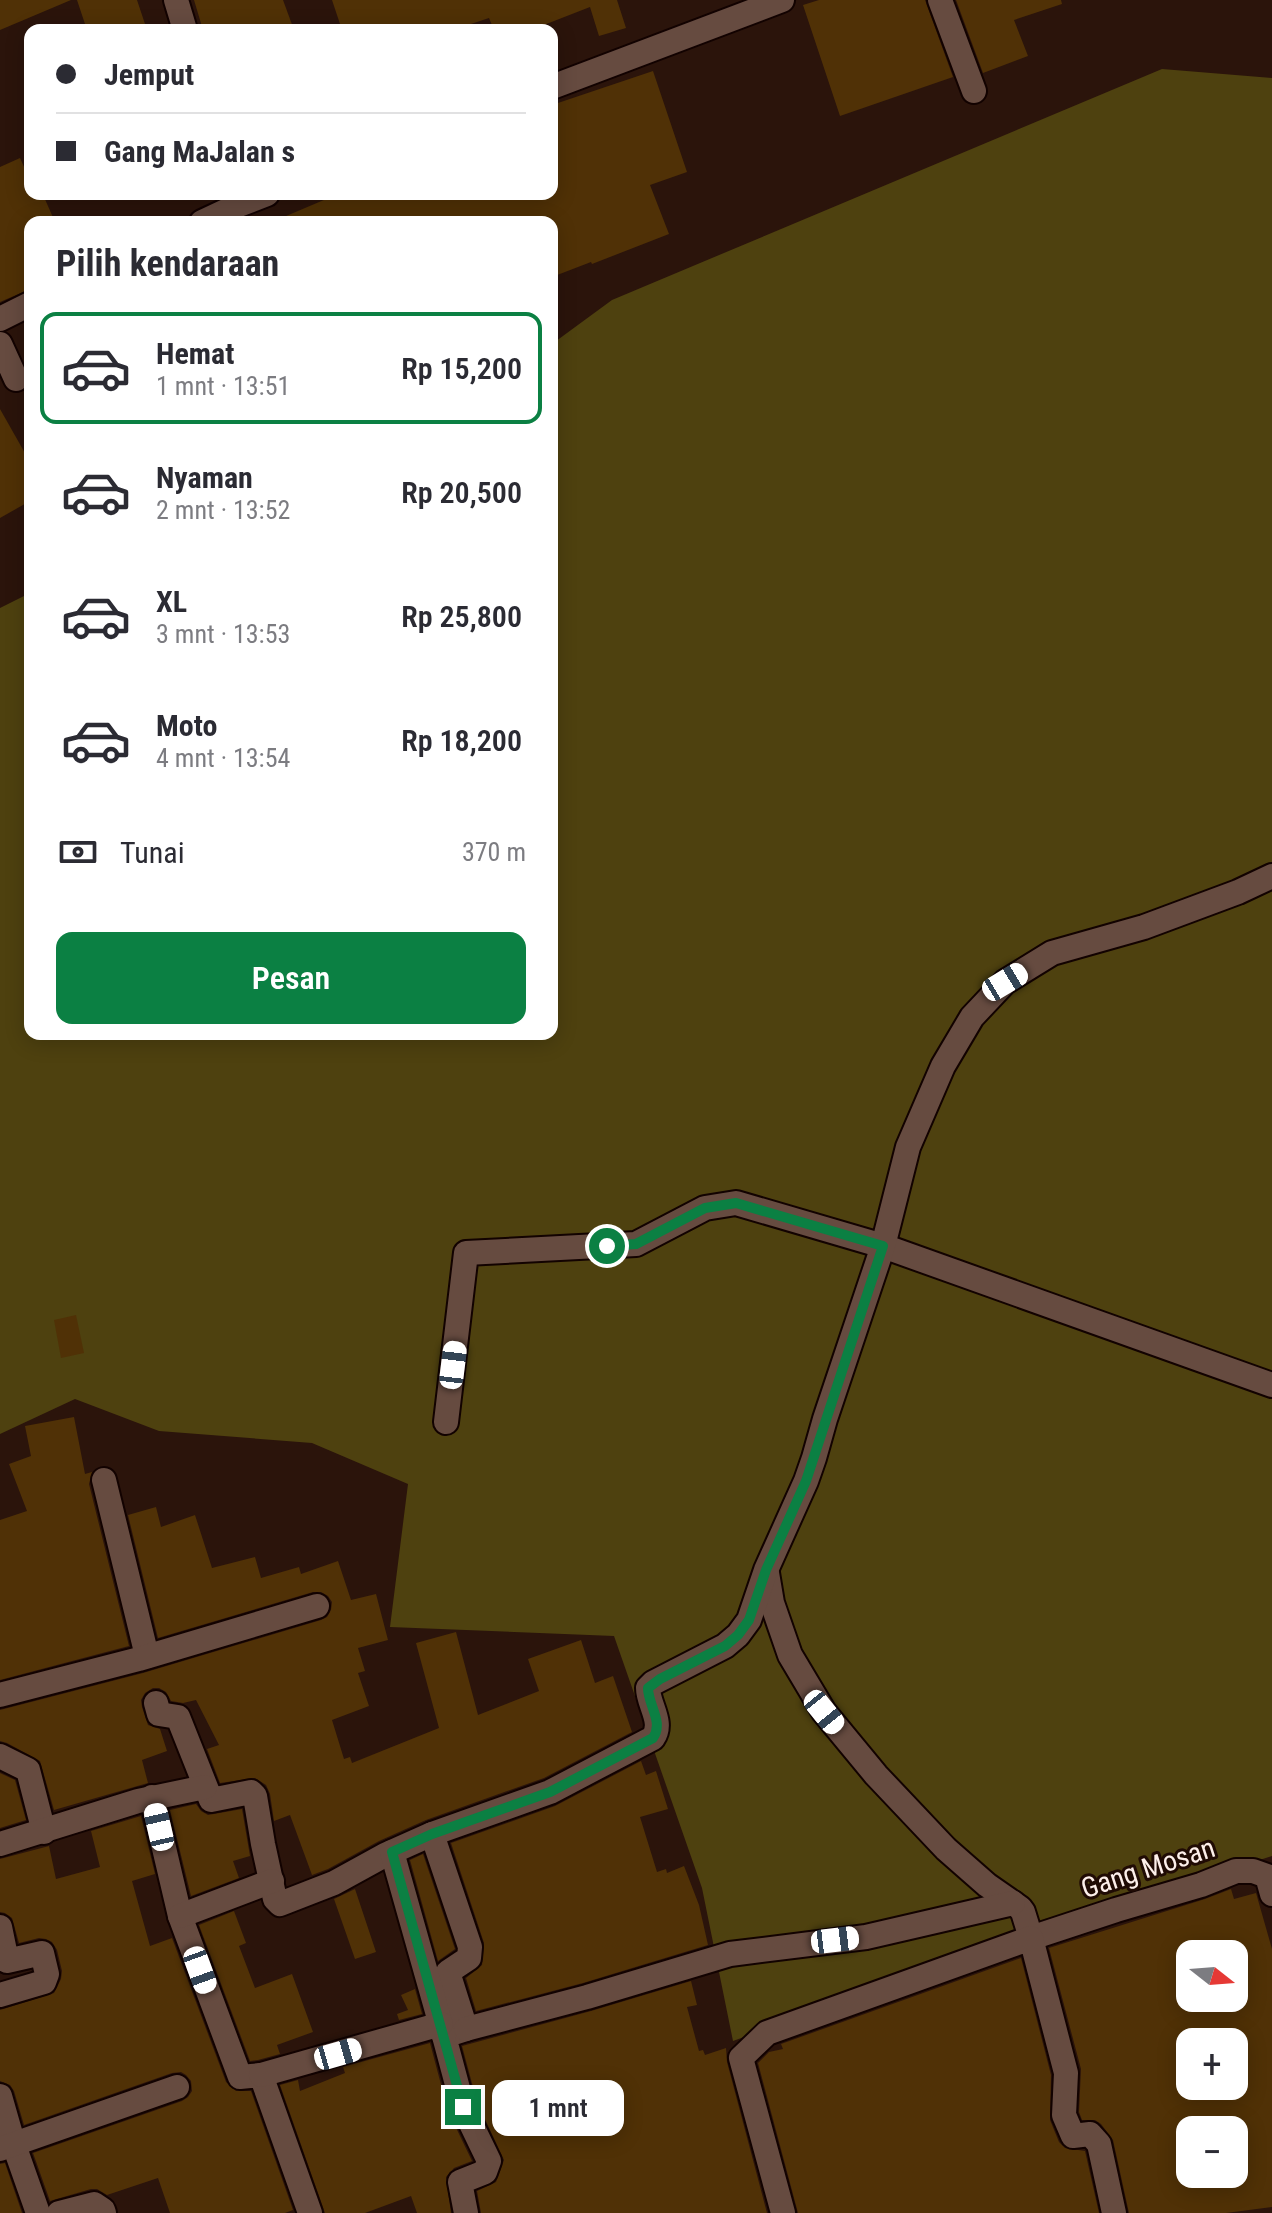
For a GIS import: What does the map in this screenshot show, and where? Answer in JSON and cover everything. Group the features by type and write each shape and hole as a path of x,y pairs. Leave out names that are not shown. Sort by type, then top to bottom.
{"street":[{"path":"176,0 183,24"},
{"path":"558,85 782,0"},
{"path":"940,0 974,91"},
{"path":"216,216 237,207"},
{"path":"0,319 24,307"},
{"path":"0,344 16,379"},
{"path":"156,1703 159,1714 178,1717 213,1801 251,1792 255,1796 275,1899 280,1904 334,1883 432,1834 550,1792 650,1740 657,1733 658,1723 649,1701 648,1688 725,1646 749,1620 766,1570 806,1481 883,1246 908,1147 943,1066 972,1017 1005,982 1052,953 1144,927 1272,876"},
{"path":"446,1422 466,1253 636,1244 705,1208 736,1203 883,1246 1272,1385"},
{"path":"104,1480 147,1656"},
{"path":"766,1570 772,1603 790,1655 824,1712 876,1775 946,1849 1023,1912 1066,2073 1064,2115 1073,2136 1090,2134 1099,2144 1114,2213"},
{"path":"0,1695 317,1606"},
{"path":"0,1756 28,1770 44,1832"},
{"path":"0,1844 152,1797 205,1787"},
{"path":"152,1797 180,1916 240,2077 261,2075 587,1997 720,1957 866,1937 1013,1903"},
{"path":"432,1834 470,1947 469,1958 448,1972 450,2030 463,2107 489,2161 485,2172 460,2182 466,2213"},
{"path":"392,1852 450,2030"},
{"name":"Gang Mosan","path":"1031,1938 1201,1885 1236,1871 1253,1871 1267,1876 1272,1894"},
{"path":"180,1916 272,1881"},
{"path":"0,1927 7,1961 42,1953 47,1974 44,1982 0,1995"},
{"path":"783,2213 741,2058 767,2033 1031,1938"},
{"path":"261,2075 310,2213"},
{"path":"7,2147 177,2087"},
{"path":"0,2096 7,2147 38,2213"},
{"path":"59,2213 94,2204 104,2213"}],"shaded area":[{"path":"1162,69 1272,78 1272,1856 1015,1939 733,2041 702,1888 614,1636 390,1627 408,1484 312,1443 159,1431 75,1399 0,1434 0,608 24,596 24,1040 558,1040 558,340 612,300"}],"building":[{"path":"0,0 71,0 0,30"},
{"path":"77,0 137,0 145,24 85,24"},
{"path":"194,0 283,0 292,24 201,24"},
{"path":"332,0 617,0 626,28 599,36 590,7 546,24 492,24 489,18 471,24 340,24"},
{"path":"819,0 925,0 953,77 840,116 803,5"},
{"path":"956,0 1061,0 1062,4 1014,20 1028,56 983,73"},
{"path":"653,71 687,172 650,185 669,234 558,275 558,216 286,216 324,200 558,200 558,103"},
{"path":"20,158 24,167 24,200 45,200 52,216 24,216 24,292 0,302 0,167"},
{"path":"0,409 24,451 24,504 0,518"},
{"path":"76,1315 84,1353 61,1358 54,1320"},
{"path":"74,1417 85,1474 92,1472 89,1484 129,1646 0,1680 0,1520 27,1511 9,1464 31,1456 25,1426"},
{"path":"156,1507 161,1527 195,1515 212,1568 255,1557 261,1578 299,1567 301,1574 338,1561 351,1600 376,1594 388,1640 358,1648 365,1671 358,1673 369,1706 332,1720 344,1759 350,1757 352,1763 439,1728 416,1643 456,1632 478,1715 539,1691 528,1659 581,1640 595,1683 613,1676 632,1732 544,1778 426,1820 312,1875 290,1815 274,1821 266,1785 255,1778 220,1783 207,1749 219,1745 196,1700 183,1703 171,1701 166,1692 153,1688 145,1693 141,1700 142,1707 148,1725 160,1729 167,1751 142,1760 148,1783 54,1810 40,1761 0,1741 0,1710 143,1673 321,1620 331,1610 332,1602 328,1596 313,1592 158,1638 128,1515"},
{"path":"641,1761 646,1775 656,1771 668,1809 640,1817 657,1872 666,1869 667,1873 684,1866 699,1905 708,1945 476,2011 466,1978 482,1965 484,1943 451,1843 555,1806"},
{"path":"0,1773 15,1780 26,1820 0,1828"},
{"path":"196,1804 208,1815 242,1809 250,1856 233,1861 239,1878 191,1896 170,1810"},
{"path":"141,1816 155,1874 132,1881 150,1946 172,1938 226,2082 236,2091 251,2091 293,2210 285,2213 170,2213 158,2178 107,2195 91,2189 50,2201 33,2153 182,2101 192,2091 191,2081 181,2072 172,2073 24,2125 14,2091 10,2085 0,2081 0,2010 54,1993 62,1971 52,1942 39,1938 19,1943 12,1918 0,1912 0,1859 49,1846 56,1879 100,1867 91,1831"},
{"path":"423,1854 455,1949 438,1961 410,1860"},
{"path":"355,1889 376,1952 355,1959 334,1899"},
{"path":"1231,1889 1234,1899 1256,1893 1272,1949 1272,2207 1226,2213 1129,2213 1113,2140 1101,2124 1095,2120 1082,2120 1079,2112 1081,2069 1049,1948"},
{"path":"234,1911 246,1943 239,1946 255,1988 292,1974 313,2032 277,2045 280,2054 258,2060 250,2061 199,1925"},
{"path":"1021,1958 1051,2075 1050,2120 1059,2142 1065,2148 1085,2151 1099,2213 798,2213 758,2063 769,2052 783,2049 781,2044"},
{"path":"691,1981 697,2005 687,2007 699,2051 703,2050 705,2055 726,2048 727,2062 767,2213 481,2213 477,2191 496,2182 504,2160 477,2102 462,2046"},
{"path":"415,1989 422,2014 399,2020 397,2014 408,2010 401,1995"},
{"path":"430,2043 448,2111 472,2161 454,2168 446,2177 451,2213 417,2213 411,2196 365,2213 325,2213 280,2085 298,2080 300,2091 345,2073 343,2067"},
{"path":"5,2163 22,2213 0,2213 0,2164"}],"route":[{"path":"463,2107 392,1852 432,1834 550,1792 653,1738 658,1723 649,1701 648,1688 725,1646 738,1635 749,1620 766,1570 806,1481 883,1246 736,1203 705,1208 636,1244 607,1246"}]}
